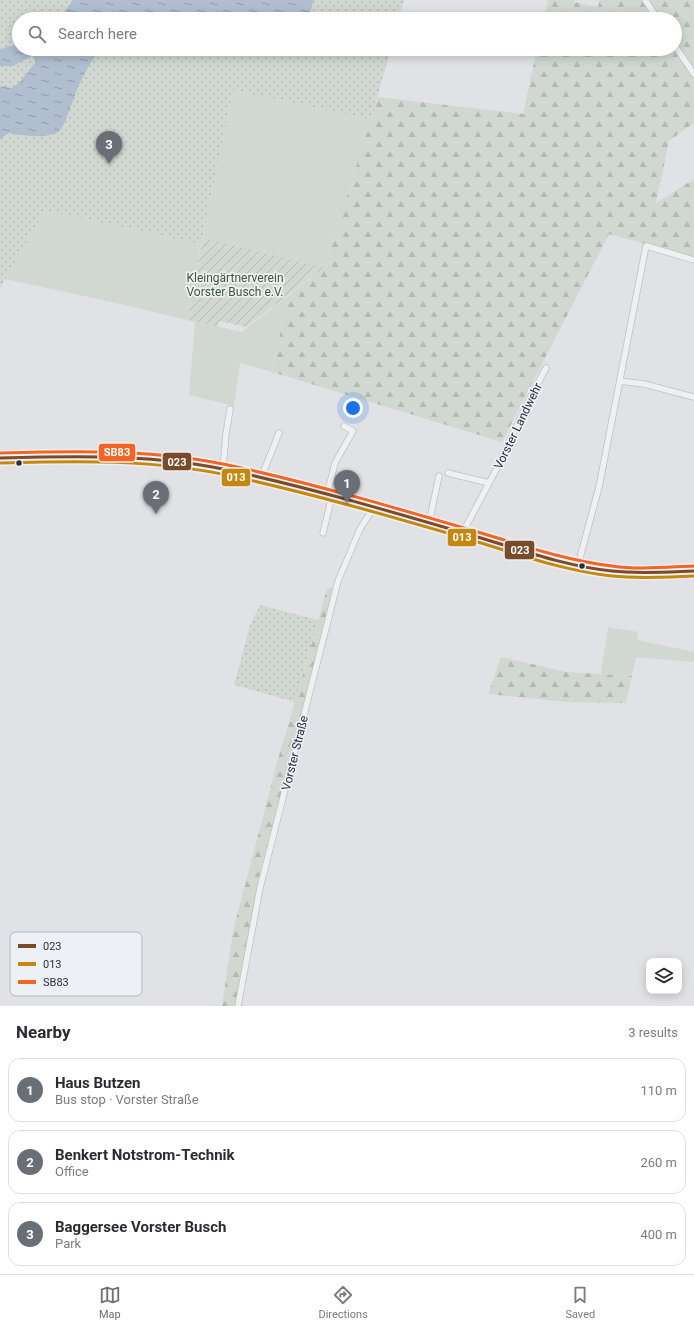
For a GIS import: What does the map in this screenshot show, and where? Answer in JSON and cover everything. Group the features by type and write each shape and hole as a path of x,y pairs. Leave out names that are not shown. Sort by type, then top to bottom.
{"main road":[{"path":"0,458 99,457 175,461 223,469 330,495 551,559 578,565 604,570 635,572 694,571"}],"street":[{"path":"645,0 653,12"},
{"path":"682,56 694,74"},
{"path":"578,565 599,487 646,246 694,260"},
{"name":"Vorster Landwehr","path":"462,532 489,483 546,368"},
{"path":"620,380 644,384 694,397"},
{"path":"223,469 230,409"},
{"path":"323,533 335,463 353,431 344,426"},
{"path":"261,478 279,433"},
{"name":"Vorster Landwehr","path":"448,472 489,483"},
{"path":"429,523 439,476"},
{"name":"Vorster Straße","path":"238,1006 260,888 338,581 360,529 374,507"}],"green space":[{"path":"0,0 404,0 401,12 12,12 12,56 389,56 371,119 233,90 201,244 45,210 0,288"},
{"path":"548,0 574,0 574,2 598,7 600,0 694,0 694,123 669,141 656,203 694,179 694,257 609,234 502,442 272,372 288,296 325,267 371,119 233,90 201,244 45,210 0,288 88,65 375,106 378,97 523,114 535,56 682,56 682,12 545,12"},
{"path":"233,90 371,119 325,267 203,237"},
{"path":"45,210 201,244 187,320 5,279"},
{"name":"Kleingärtnerverein Vorster Busch e.V.","path":"203,237 325,267 246,327 219,321 218,327 187,320"},
{"path":"288,296 272,372 240,363 234,406 189,395 195,322 242,332"},
{"path":"341,585 306,697 261,869 236,1006 222,1006 233,931 278,759 327,589"},
{"path":"260,605 318,620 295,702 234,685 250,625"},
{"path":"608,627 638,632 637,640 694,652 694,662 636,657 632,676 601,674"},
{"path":"501,657 566,672 632,676 626,703 566,702 488,694"}],"water":[{"path":"73,0 314,0 310,12 64,12"},
{"path":"12,46 12,56 32,56 13,66 0,66 0,49"},
{"path":"32,56 96,56 84,75 65,121 59,131 54,134 42,136 27,136 8,133 0,140 0,86 12,88 20,82 35,63 35,59"}],"transit line":[{"name":"SB83","path":"0,453 119,452 208,461 323,488 575,560 632,568 694,566"},
{"name":"023","path":"0,458 89,457 149,459 208,466 323,493 538,555 593,569 622,572 694,571"},
{"name":"013","path":"0,463 116,462 202,470 320,497 438,530 539,561 575,570 622,577 653,578 694,576"}],"place":[{"name":"Baggersee Vorster Busch","path":"109,164"},
{"name":"Haus Butzen","path":"347,503"},
{"name":"Benkert Notstrom-Technik","path":"156,514"}]}
